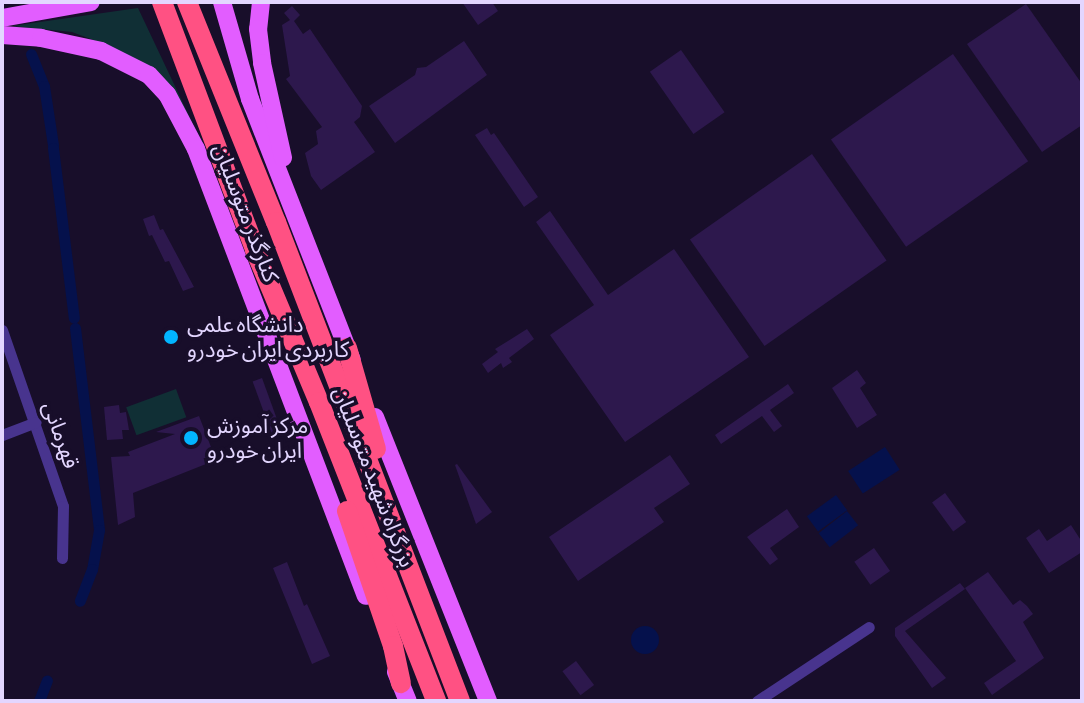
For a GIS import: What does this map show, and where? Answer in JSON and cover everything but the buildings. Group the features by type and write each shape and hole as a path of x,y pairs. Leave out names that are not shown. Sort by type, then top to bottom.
{"highway":[{"name":"بزرگراه شهید متوسلیان","path":"162,2 255,250 319,402 436,701"},
{"name":"بزرگراه شهید متوسلیان","path":"187,2 460,701"},
{"path":"347,348 415,583"},
{"path":"319,402 335,474 393,646 404,692"}],"main road":[{"path":"2,18 91,2"},
{"name":"کنارگذر متوسلیان","path":"222,2 250,99 488,701"},
{"path":"261,2 258,29 262,63 294,212"},
{"name":"کنارگذر متوسلیان","path":"2,35 76,44 101,51 149,75 167,94 196,149 404,692"}],"street":[{"name":"قهرمانی","path":"2,330 63,506 62,558"},
{"path":"2,435 36,422"},
{"path":"757,701 869,627"}],"green space":[{"path":"138,8 199,137 177,98 104,44 72,32 12,26"},
{"path":"176,389 186,417 136,435 126,407"}],"shaded area":[{"path":"885,447 900,470 863,494 848,471"},
{"path":"836,495 847,510 818,532 807,516"},
{"path":"847,511 858,525 830,547 819,533"},
{"path":"645,626 655,630 659,640 655,650 645,654 635,650 631,640 635,630"}],"waterway":[{"path":"31,54 44,86 53,145"},
{"path":"53,148 74,318"},
{"path":"75,328 99,530 92,569 80,601"},
{"path":"39,701 47,680"}],"place":[{"name":"دانشگاه علمی کاربردی ایران خودرو","path":"171,337"},
{"name":"مرکز آموزش ایران خودرو","path":"191,438"}]}
